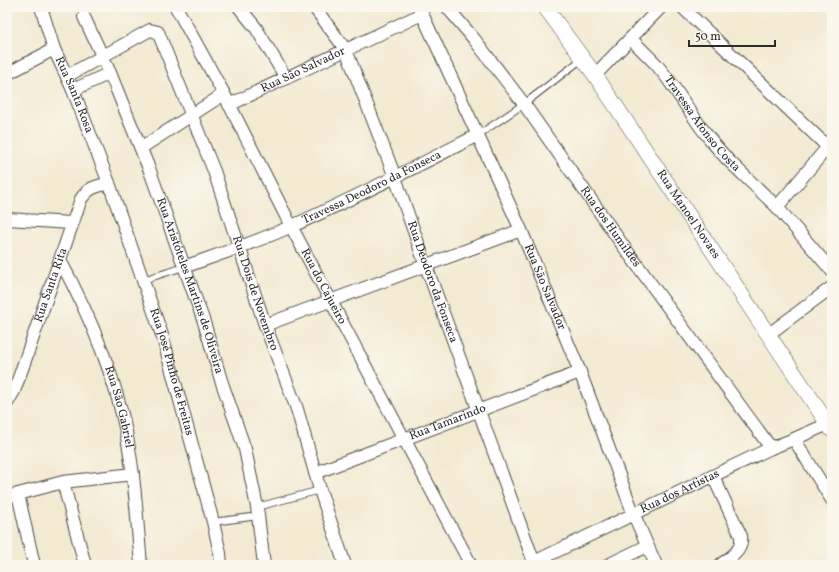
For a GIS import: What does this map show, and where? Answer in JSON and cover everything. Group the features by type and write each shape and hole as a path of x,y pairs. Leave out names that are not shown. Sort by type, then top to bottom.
{"street":[{"name":"Rua Santa Rosa","path":"41,7 54,49 73,90 109,183"},
{"name":"Rua do Cajueiro","path":"176,7 226,99 291,226 470,565"},
{"path":"239,7 256,28 286,78"},
{"name":"Rua Deodoro da Fonseca","path":"314,7 346,50 395,177 534,564"},
{"name":"Rua dos Humildes","path":"447,7 474,39 524,104 624,247 771,448"},
{"name":"Rua Manoel Novaes","path":"545,7 595,75 830,427"},
{"path":"595,75 661,7"},
{"path":"682,7 831,146 777,207"},
{"name":"Rua São Salvador","path":"141,148 192,115 226,99 286,78 346,50 420,11 521,230 580,372 634,514 656,565"},
{"name":"Rua Aristóteles Martins de Oliveira","path":"84,17 110,73 141,148 204,322 221,380 245,449 258,511 264,565"},
{"name":"Rua Dois de Novembro","path":"103,58 150,30 158,32 214,171 265,325 297,409 320,490 346,565"},
{"name":"Travessa Afonso Costa","path":"631,39 656,64 668,79 713,143 728,160 777,207 832,272"},
{"path":"7,74 54,49"},
{"path":"67,76 103,58"},
{"path":"73,90 110,73"},
{"name":"Travessa Deodoro da Fonseca","path":"184,267 239,248 291,226 395,177 478,135"},
{"name":"Rua Santa Rita","path":"7,403 18,378 81,199 86,191 91,188 109,183"},
{"name":"Rua José Pinho de Freitas","path":"109,183 164,338 213,522 220,553 221,565"},
{"path":"7,218 72,223"},
{"path":"265,325 521,230"},
{"name":"Rua São Gabriel","path":"60,260 78,294 114,384 126,432 133,474 141,565"},
{"path":"769,334 832,287"},
{"name":"Rua Tamarindo","path":"315,473 580,372"},
{"name":"Rua dos Artistas","path":"534,564 771,448 830,427"},
{"path":"794,439 832,500"},
{"path":"34,565 12,496 63,482 133,474"},
{"path":"713,476 741,536 741,546 733,556 720,565"},
{"path":"63,482 85,565"},
{"path":"608,565 647,546"}],"lane":[{"name":"Travessa Deodoro da Fonseca","path":"478,135 524,104 582,59"},
{"name":"Travessa Deodoro da Fonseca","path":"143,280 184,267"},
{"path":"213,522 258,511 320,490"}]}
